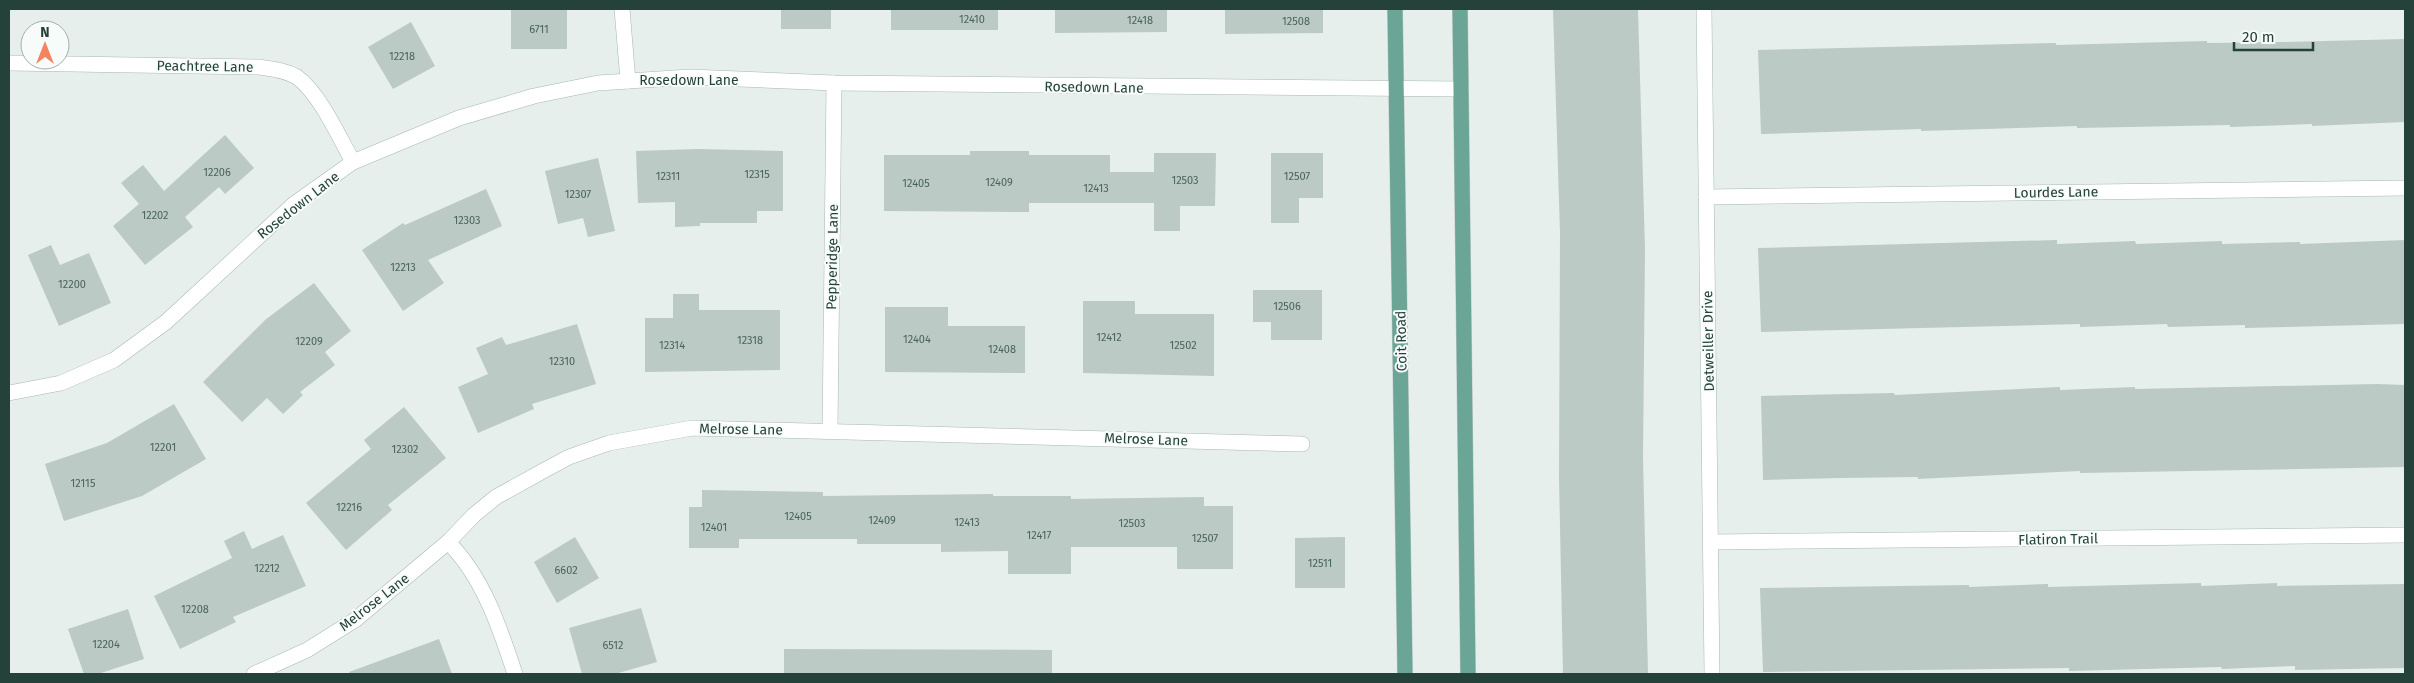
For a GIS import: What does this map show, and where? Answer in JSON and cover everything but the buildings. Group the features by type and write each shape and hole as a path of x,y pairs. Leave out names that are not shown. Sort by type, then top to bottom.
{"main road":[{"name":"Coit Road","path":"1395,9 1398,90 1405,674"},
{"path":"1460,9 1468,674"}],"street":[{"path":"622,9 628,81"},
{"name":"Detweiller Drive","path":"1704,9 1712,674"},
{"name":"Peachtree Lane","path":"9,63 259,67 283,70 298,78 311,93 353,162"},
{"name":"Rosedown Lane","path":"9,393 61,383 114,360 166,322 294,204 353,162 459,118 534,96 598,82 690,77 834,83 1461,90"},
{"name":"Pepperidge Lane","path":"830,430 834,83"},
{"name":"Lourdes Lane","path":"1706,196 2405,188"},
{"name":"Melrose Lane","path":"254,674 307,650 355,620 448,542 474,515 496,497 569,457 609,443 692,428 830,430 1302,444"},
{"name":"Flatiron Trail","path":"1711,542 2405,535"},
{"path":"448,542 462,556 487,600 515,674"}]}
